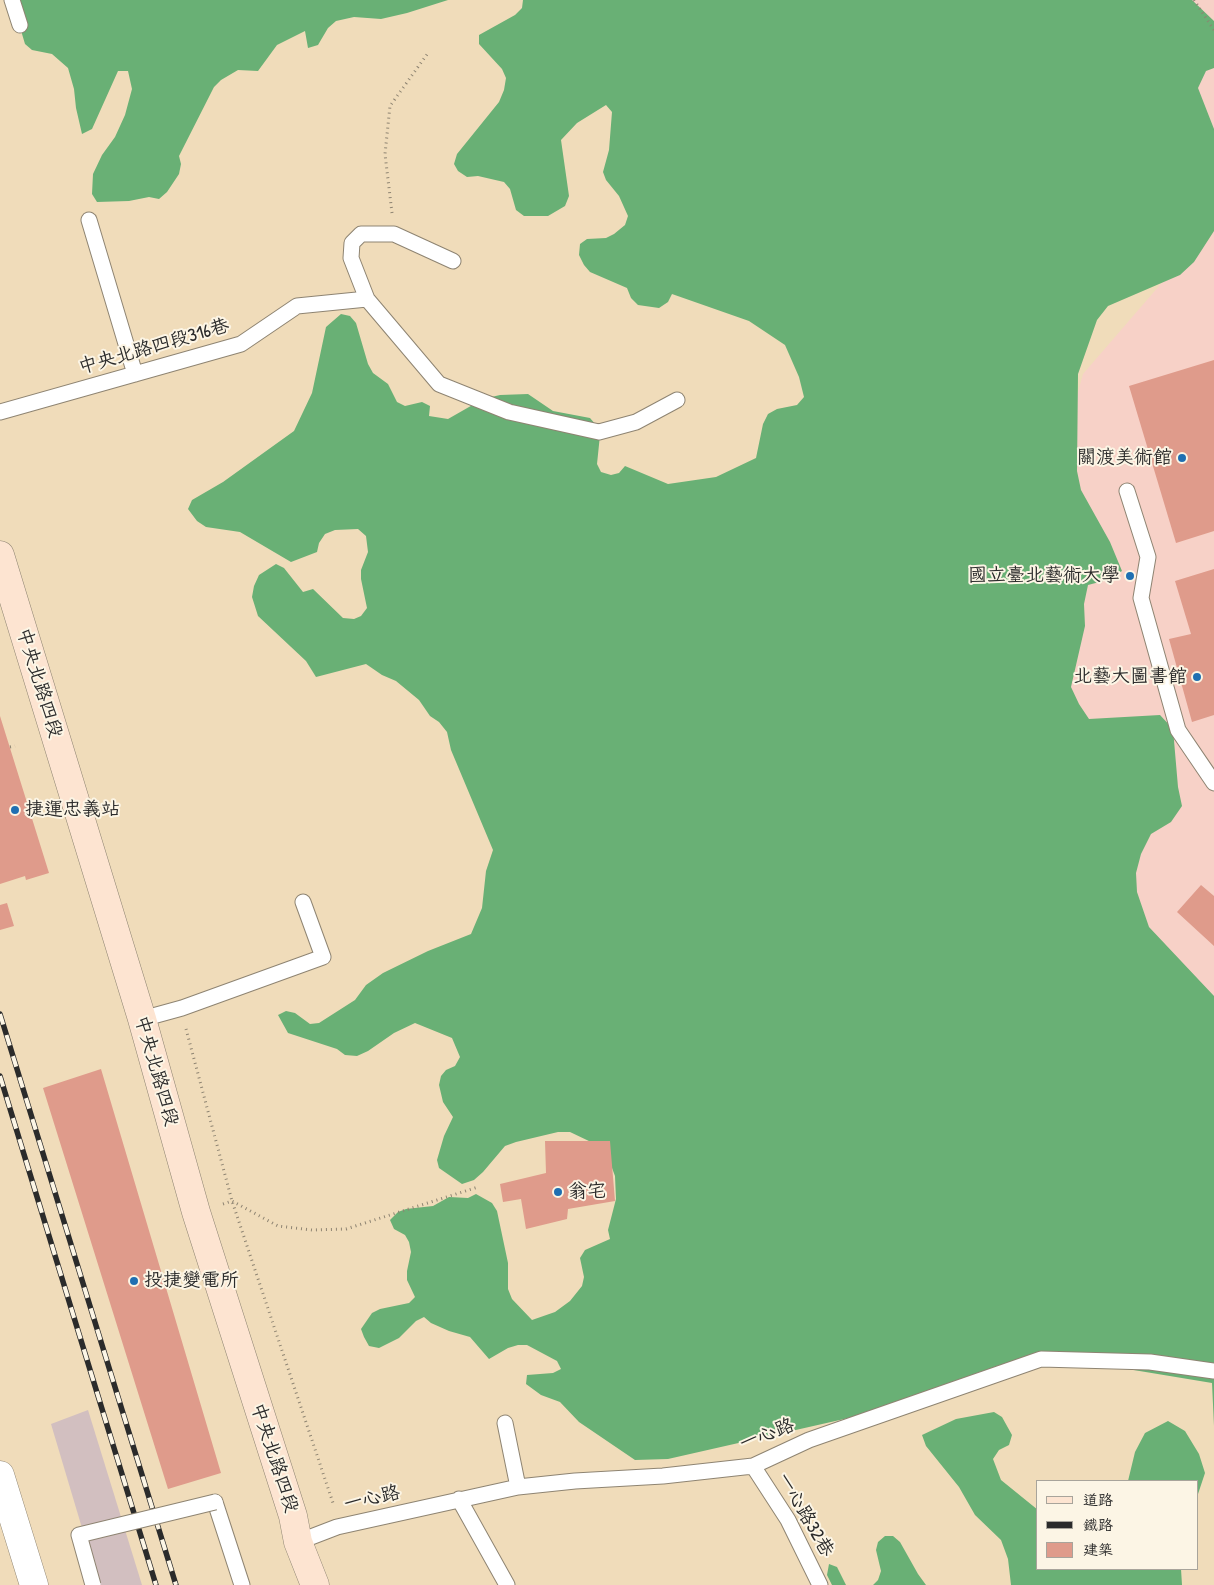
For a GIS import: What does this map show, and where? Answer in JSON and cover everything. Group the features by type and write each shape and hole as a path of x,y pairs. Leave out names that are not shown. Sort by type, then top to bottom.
{"street":[{"name":"中央北路四段","path":"0,555 142,1019 196,1212 293,1516 298,1542 315,1585"},
{"path":"0,1475 34,1585"}],"lane":[{"path":"12,0 20,25"},
{"path":"89,220 135,374"},
{"path":"453,261 394,234 361,234 352,243 351,258 367,299 440,384 509,412 599,432 636,422 677,400"},
{"name":"中央北路四段316巷","path":"0,412 241,344 296,306 367,299"},
{"path":"1128,491 1148,557 1141,598 1178,730 1214,783"},
{"path":"142,1019 182,1008 323,958 303,902"},
{"name":"一心路","path":"298,1542 337,1527 518,1486 663,1476 752,1466 809,1440 1041,1359 1150,1362 1214,1371"},
{"path":"505,1423 518,1486"},
{"name":"一心路32巷","path":"752,1466 788,1520 820,1585"},
{"path":"459,1499 507,1585"},
{"path":"93,1585 78,1535 215,1502 242,1585"}],"path":[{"path":"1194,0 1214,30"},
{"path":"394,234 386,154 390,106 428,54"},
{"path":"10,747 15,746"},
{"path":"185,1024 232,1202 334,1506"},
{"path":"196,1212 232,1202 278,1226 312,1230 346,1229 478,1186"}],"shaded area":[{"name":"國立臺北藝術大學","path":"1144,0 1214,0 1214,1080 1186,1062 1041,667 1052,486 1083,374 1210,227"},
{"path":"88,1410 142,1585 99,1585 51,1424"}],"green space":[{"path":"12,0 448,0 381,19 354,17 336,21 328,28 318,45 308,48 305,31 277,45 258,71 238,70 221,80 214,87 179,156 181,164 179,174 167,192 159,199 149,197 129,201 97,202 92,194 93,174 102,155 115,137 125,115 132,89 128,71 118,71 92,129 82,134 74,89 68,68 52,54 32,50 25,44"},
{"path":"523,0 1192,0 1214,21 1214,68 1206,71 1198,88 1214,129 1214,231 1194,262 1180,275 1108,306 1097,320 1078,374 1077,471 1081,490 1110,542 1122,571 1107,580 1088,585 1084,604 1085,626 1071,687 1089,719 1160,715 1173,729 1178,787 1182,806 1171,822 1151,834 1141,854 1136,873 1137,892 1149,927 1214,996 1214,1426 1212,1383 1049,1356 997,1366 853,1417 668,1459 635,1460 579,1422 560,1402 541,1395 526,1384 527,1375 553,1373 561,1369 557,1361 527,1345 508,1348 489,1359 470,1337 449,1331 431,1323 424,1317 416,1321 399,1338 379,1348 369,1346 364,1337 361,1329 372,1313 380,1309 409,1303 415,1297 407,1280 411,1252 409,1242 405,1235 394,1229 390,1220 398,1212 406,1209 433,1206 449,1197 468,1198 476,1194 492,1203 497,1211 508,1263 508,1289 512,1299 532,1320 555,1312 570,1301 582,1286 584,1277 580,1258 585,1250 610,1239 608,1230 616,1199 615,1176 612,1168 591,1142 570,1132 558,1132 505,1146 474,1180 462,1184 439,1168 437,1160 444,1136 453,1117 443,1102 439,1085 441,1076 446,1070 455,1066 460,1057 452,1038 415,1023 394,1033 368,1051 357,1056 345,1055 337,1049 288,1033 278,1015 286,1011 295,1013 310,1024 319,1023 355,1000 366,985 383,973 428,951 471,934 482,908 486,871 493,850 451,750 447,732 439,722 430,716 419,700 396,681 382,675 366,664 316,677 306,661 258,616 252,597 254,586 259,575 276,564 284,568 303,592 313,589 343,618 354,619 361,616 367,608 361,579 361,570 368,552 366,536 358,529 335,530 325,534 319,543 317,552 291,562 240,532 206,527 197,521 188,509 192,500 223,482 294,431 312,393 326,327 341,314 350,316 356,323 368,364 373,373 388,384 397,402 405,406 422,402 430,406 429,416 448,419 483,399 500,395 528,394 553,411 590,418 596,425 600,435 597,464 601,472 611,475 619,473 625,466 668,484 716,477 756,458 763,424 768,414 777,409 797,405 804,397 799,377 785,345 749,321 672,294 668,302 659,308 638,305 631,298 627,288 590,272 584,265 579,255 580,244 587,239 606,238 614,234 625,225 628,216 619,196 606,180 603,172 609,150 612,112 606,105 577,123 561,140 569,196 565,206 548,216 524,216 516,210 510,189 504,182 478,176 467,177 458,171 454,164 457,154 499,102 506,78 502,69 479,44 479,35 515,15 522,8"},
{"path":"994,1412 1002,1417 1012,1435 1009,1445 999,1450 993,1459 1001,1480 1036,1508 1036,1570 1181,1570 1182,1585 1011,1585 1008,1559 1001,1540 975,1515 959,1487 926,1446 922,1435 956,1419"},
{"path":"1168,1421 1185,1431 1199,1454 1205,1473 1199,1491 1199,1480 1128,1480 1135,1452 1145,1433"},
{"path":"885,1536 893,1536 900,1542 926,1585 873,1585 878,1580 881,1571 876,1550 878,1542"},
{"path":"829,1564 837,1567 846,1585 832,1585 827,1575"}],"building":[{"name":"關渡美術館","path":"1214,360 1214,531 1176,543 1129,386"},
{"name":"北藝大圖書館","path":"1214,569 1214,715 1192,722 1169,639 1191,634 1175,581"},
{"name":"捷運忠義站","path":"0,716 49,873 26,880 25,876 0,884"},
{"path":"1201,885 1214,896 1214,946 1177,912"},
{"path":"7,903 14,926 0,930 0,905"},
{"name":"投捷變電所","path":"101,1069 221,1473 168,1489 43,1088"},
{"name":"翁宅","path":"545,1141 610,1141 615,1201 568,1209 567,1219 526,1229 521,1199 503,1202 500,1184 546,1173"}],"railway":[{"path":"0,1014 176,1585"},
{"path":"0,1076 156,1585"}],"place":[{"name":"關渡美術館","path":"1182,458"},
{"name":"國立臺北藝術大學","path":"1130,576"},
{"name":"北藝大圖書館","path":"1197,677"},
{"name":"捷運忠義站","path":"15,810"},
{"name":"翁宅","path":"558,1192"},
{"name":"投捷變電所","path":"134,1281"}]}
